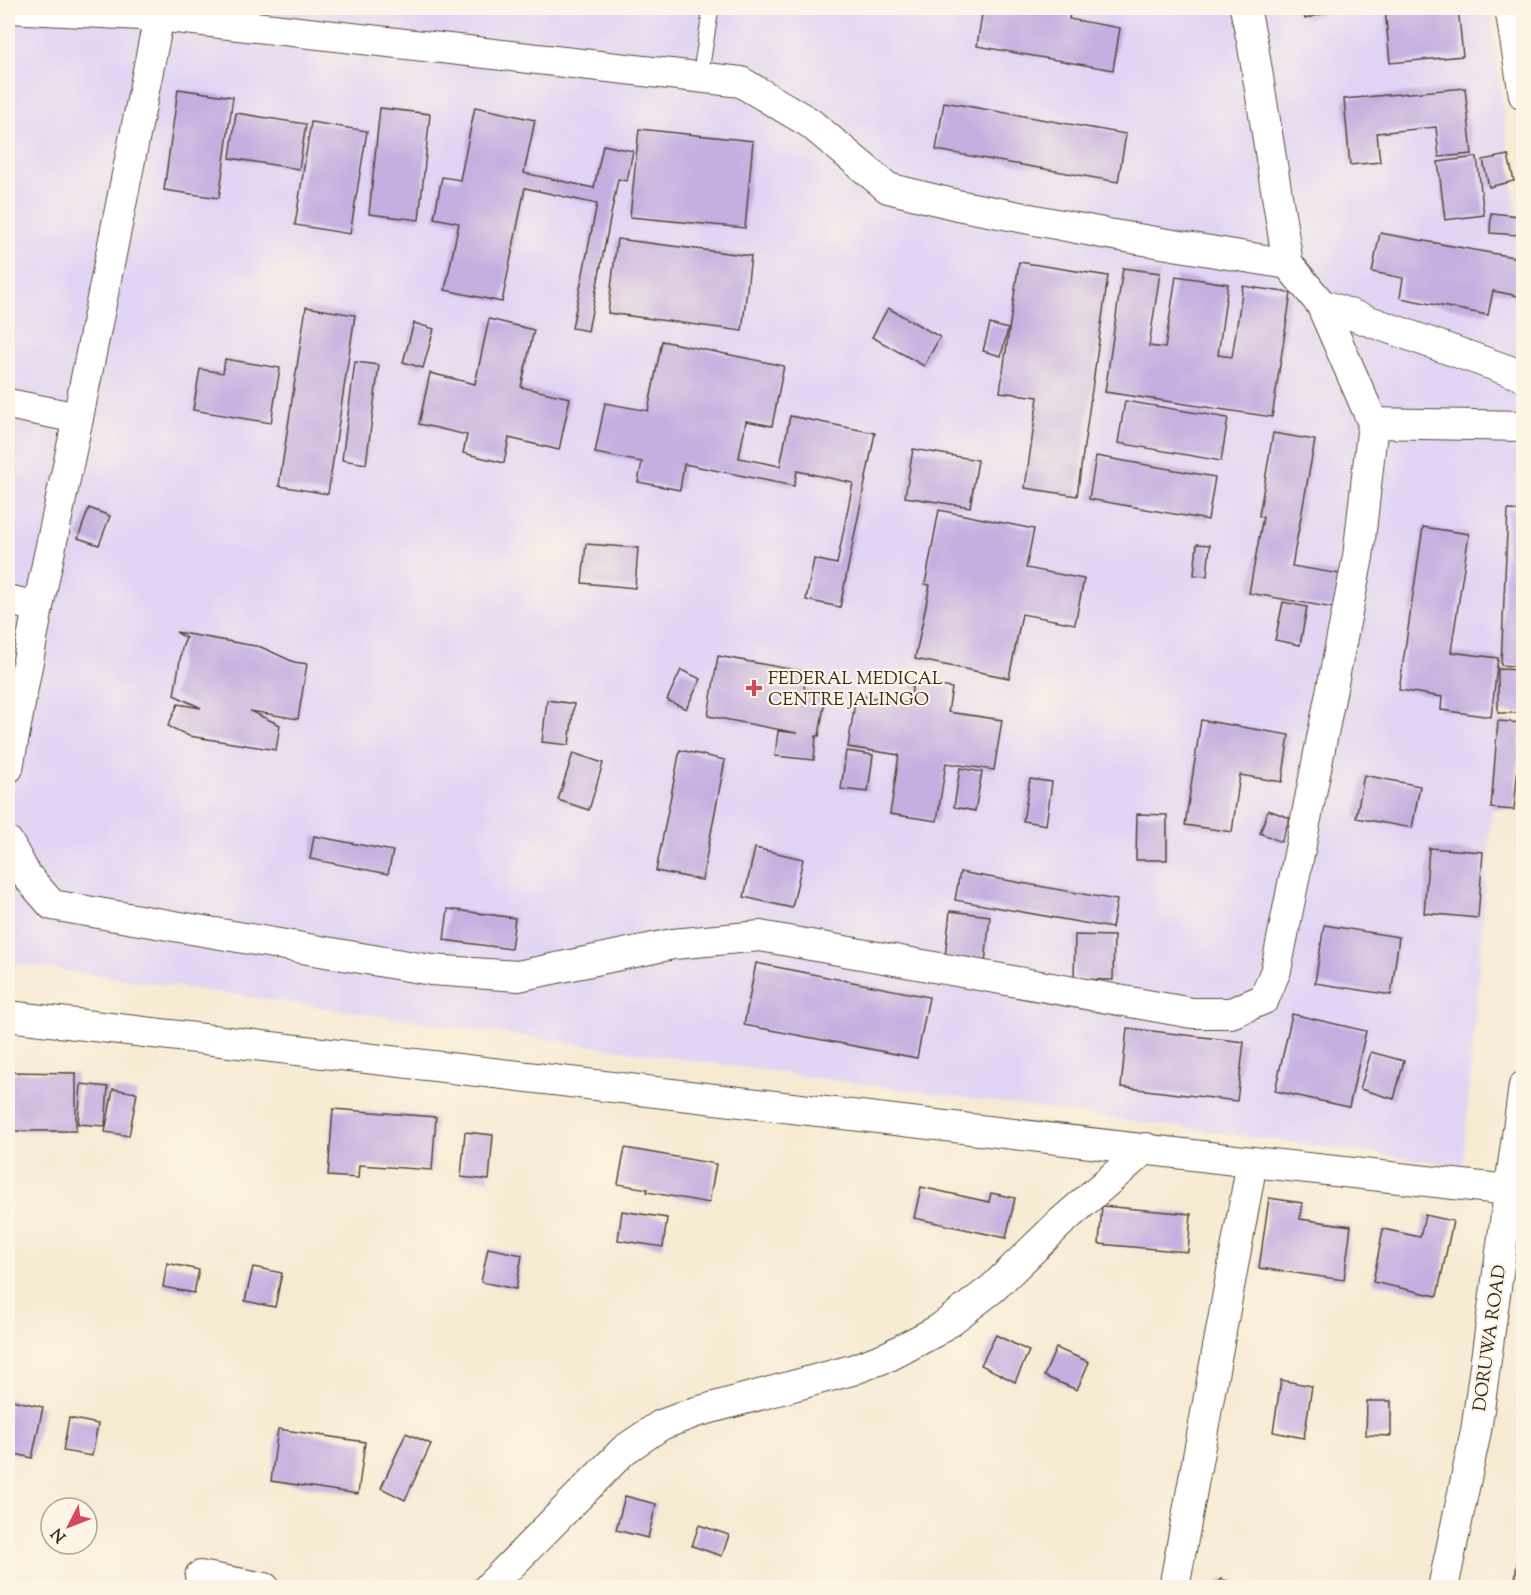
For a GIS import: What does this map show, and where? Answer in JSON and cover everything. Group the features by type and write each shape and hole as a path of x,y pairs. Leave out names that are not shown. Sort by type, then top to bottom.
{"street":[{"path":"8,8 159,16 741,82 810,123 888,188 957,205 1108,234 1288,264"},
{"path":"8,842 26,875 52,906 431,970 518,976 673,944 760,936 1192,1013 1231,1013 1264,999 1276,970 1358,557 1373,423 1321,304 1288,264 1245,8"},
{"path":"1510,8 1524,95"},
{"path":"8,768 38,607 159,16"},
{"path":"1321,304 1524,375"},
{"path":"8,404 78,418"},
{"path":"1373,423 1524,426"},
{"path":"8,600 38,607"},
{"path":"8,1016 1509,1190"},
{"name":"DORUWA ROAD","path":"1443,1587 1476,1431 1524,1086"},
{"path":"488,1587 624,1450 661,1425 696,1412 852,1370 889,1356 938,1330 993,1288 1060,1223 1146,1148"},
{"path":"1174,1587 1252,1162"},
{"path":"200,1575 266,1587"}],"lane":[{"path":"700,77 711,8"}],"shaded area":[{"name":"FEDERAL MEDICAL CENTRE JALINGO","path":"8,8 1490,8 1523,265 1524,412 1463,1166 739,1067 19,964 8,965"}],"building":[{"path":"983,8 1002,8 1037,14 1038,8 1071,8 1069,19 1120,28 1113,70 977,46"},
{"path":"1302,8 1340,8 1305,19"},
{"path":"1385,8 1458,8 1463,56 1390,63"},
{"path":"1465,88 1472,154 1439,157 1436,127 1377,133 1380,162 1350,165 1344,99"},
{"path":"178,89 233,97 219,198 164,190"},
{"path":"944,102 1126,134 1118,182 936,150"},
{"path":"475,107 535,120 524,173 594,188 603,145 633,151 627,181 618,179 588,331 572,328 597,204 525,188 502,302 445,290 459,223 434,218 442,177 460,180"},
{"path":"380,108 430,114 419,220 369,214"},
{"path":"236,113 306,124 299,169 230,158"},
{"path":"311,122 367,131 350,234 295,225"},
{"path":"639,129 753,141 745,228 630,217"},
{"path":"1508,155 1514,181 1489,187 1483,160"},
{"path":"1477,157 1484,215 1445,220 1438,162"},
{"path":"1491,213 1519,216 1518,235 1490,233"},
{"path":"1380,233 1524,259 1524,297 1493,291 1488,315 1400,298 1403,278 1372,272"},
{"path":"617,239 751,256 742,331 608,313"},
{"path":"1019,262 1108,276 1077,496 1025,488 1038,397 1000,392"},
{"path":"1123,268 1160,273 1149,346 1165,348 1176,276 1228,284 1218,355 1232,357 1243,286 1291,293 1272,417 1105,392"},
{"path":"306,307 355,315 328,494 279,486"},
{"path":"888,308 940,337 924,366 872,337"},
{"path":"489,319 534,330 521,387 570,398 559,450 509,438 504,463 463,453 467,435 419,424 430,373 475,384"},
{"path":"414,323 434,329 423,368 403,362"},
{"path":"990,324 1008,329 1001,356 983,351"},
{"path":"662,341 784,366 772,426 746,421 739,458 780,466 790,416 875,433 840,607 806,600 814,559 837,564 853,483 797,471 794,486 684,464 680,490 638,482 642,462 595,453 605,403 648,411"},
{"path":"225,359 280,368 271,423 193,410 200,369 223,373"},
{"path":"355,362 379,365 366,464 342,460"},
{"path":"1125,401 1228,418 1221,461 1118,443"},
{"path":"1273,433 1315,440 1292,566 1340,574 1333,608 1249,593 1263,517 1259,516"},
{"path":"913,449 978,460 970,507 905,497"},
{"path":"1096,456 1215,477 1208,520 1089,499"},
{"path":"89,508 110,516 99,545 78,538"},
{"path":"939,510 1034,529 1026,568 1084,579 1075,624 1022,614 1009,678 915,659 930,585 925,584"},
{"path":"1508,510 1524,511 1524,667 1501,665"},
{"path":"1423,527 1469,534 1451,652 1498,658 1491,717 1441,710 1442,697 1399,690"},
{"path":"586,544 638,548 635,588 582,583"},
{"path":"1197,544 1210,545 1207,576 1194,575"},
{"path":"1283,602 1307,607 1300,645 1275,640"},
{"path":"176,632 261,647 294,662 307,664 298,719 250,711 280,725 276,750 189,736 168,726 178,704 201,708 174,695 182,648 186,638"},
{"path":"718,656 806,672 804,689 826,693 819,736 816,736 814,760 775,756 778,731 797,733 708,716"},
{"path":"1498,669 1524,670 1524,713 1498,713"},
{"path":"681,670 701,679 686,709 667,700"},
{"path":"913,681 952,688 948,712 1002,720 994,770 946,763 937,821 890,814 899,755 848,747 856,695 910,704"},
{"path":"547,700 574,704 569,745 542,742"},
{"path":"1201,720 1289,735 1282,782 1240,775 1232,832 1185,825"},
{"path":"1498,721 1522,723 1514,810 1491,808"},
{"path":"680,750 725,760 702,880 656,871"},
{"path":"846,751 873,755 868,792 841,789"},
{"path":"573,753 603,763 589,810 558,800"},
{"path":"960,768 982,772 975,811 954,807"},
{"path":"1364,775 1420,786 1412,828 1356,818"},
{"path":"1030,779 1052,782 1046,825 1023,821"},
{"path":"1268,810 1290,818 1281,842 1260,833"},
{"path":"1137,814 1167,815 1167,860 1136,860"},
{"path":"314,836 393,851 388,874 310,859"},
{"path":"755,848 803,859 792,908 744,897"},
{"path":"1429,848 1483,852 1478,918 1424,913"},
{"path":"960,872 1117,900 1112,928 955,900"},
{"path":"448,909 515,918 511,949 444,940"},
{"path":"950,911 990,916 985,963 945,958"},
{"path":"1324,925 1399,937 1391,995 1315,983"},
{"path":"1075,935 1114,936 1113,980 1074,979"},
{"path":"756,963 929,997 917,1058 744,1025"},
{"path":"1292,1014 1366,1031 1349,1107 1275,1091"},
{"path":"1127,1028 1244,1042 1237,1101 1121,1087"},
{"path":"1371,1052 1404,1061 1394,1099 1360,1089"},
{"path":"8,1072 76,1073 76,1131 8,1131"},
{"path":"81,1084 108,1087 105,1126 78,1124"},
{"path":"113,1089 137,1093 129,1136 105,1132"},
{"path":"333,1109 436,1117 432,1170 359,1165 358,1178 328,1176"},
{"path":"465,1132 493,1135 489,1180 461,1177"},
{"path":"625,1148 716,1164 709,1203 647,1192 648,1189 618,1184"},
{"path":"921,1187 989,1202 991,1193 1015,1198 1006,1238 914,1218"},
{"path":"1269,1198 1302,1203 1300,1219 1351,1226 1344,1280 1259,1268"},
{"path":"1102,1206 1191,1214 1188,1252 1099,1244"},
{"path":"622,1211 667,1218 663,1247 618,1240"},
{"path":"1425,1215 1453,1221 1437,1296 1373,1282 1383,1229 1420,1237"},
{"path":"488,1248 522,1255 516,1289 481,1282"},
{"path":"167,1263 199,1270 194,1293 163,1287"},
{"path":"253,1267 282,1273 275,1307 245,1301"},
{"path":"996,1335 1029,1351 1015,1382 981,1365"},
{"path":"1056,1348 1089,1362 1077,1390 1044,1376"},
{"path":"1281,1380 1312,1386 1304,1438 1273,1432"},
{"path":"8,1399 43,1407 32,1458 8,1452"},
{"path":"1367,1401 1391,1401 1391,1436 1366,1435"},
{"path":"69,1418 98,1424 92,1456 63,1451"},
{"path":"278,1429 365,1442 358,1494 271,1481"},
{"path":"406,1433 431,1444 405,1500 381,1488"},
{"path":"625,1496 656,1504 648,1538 616,1530"},
{"path":"1522,1524 1524,1588 1514,1588"},
{"path":"699,1525 729,1535 722,1556 692,1546"},
{"path":"1221,1579 1246,1587 1246,1588 1218,1588"}],"place":[{"name":"FEDERAL MEDICAL CENTRE JALINGO","path":"754,688"}]}
